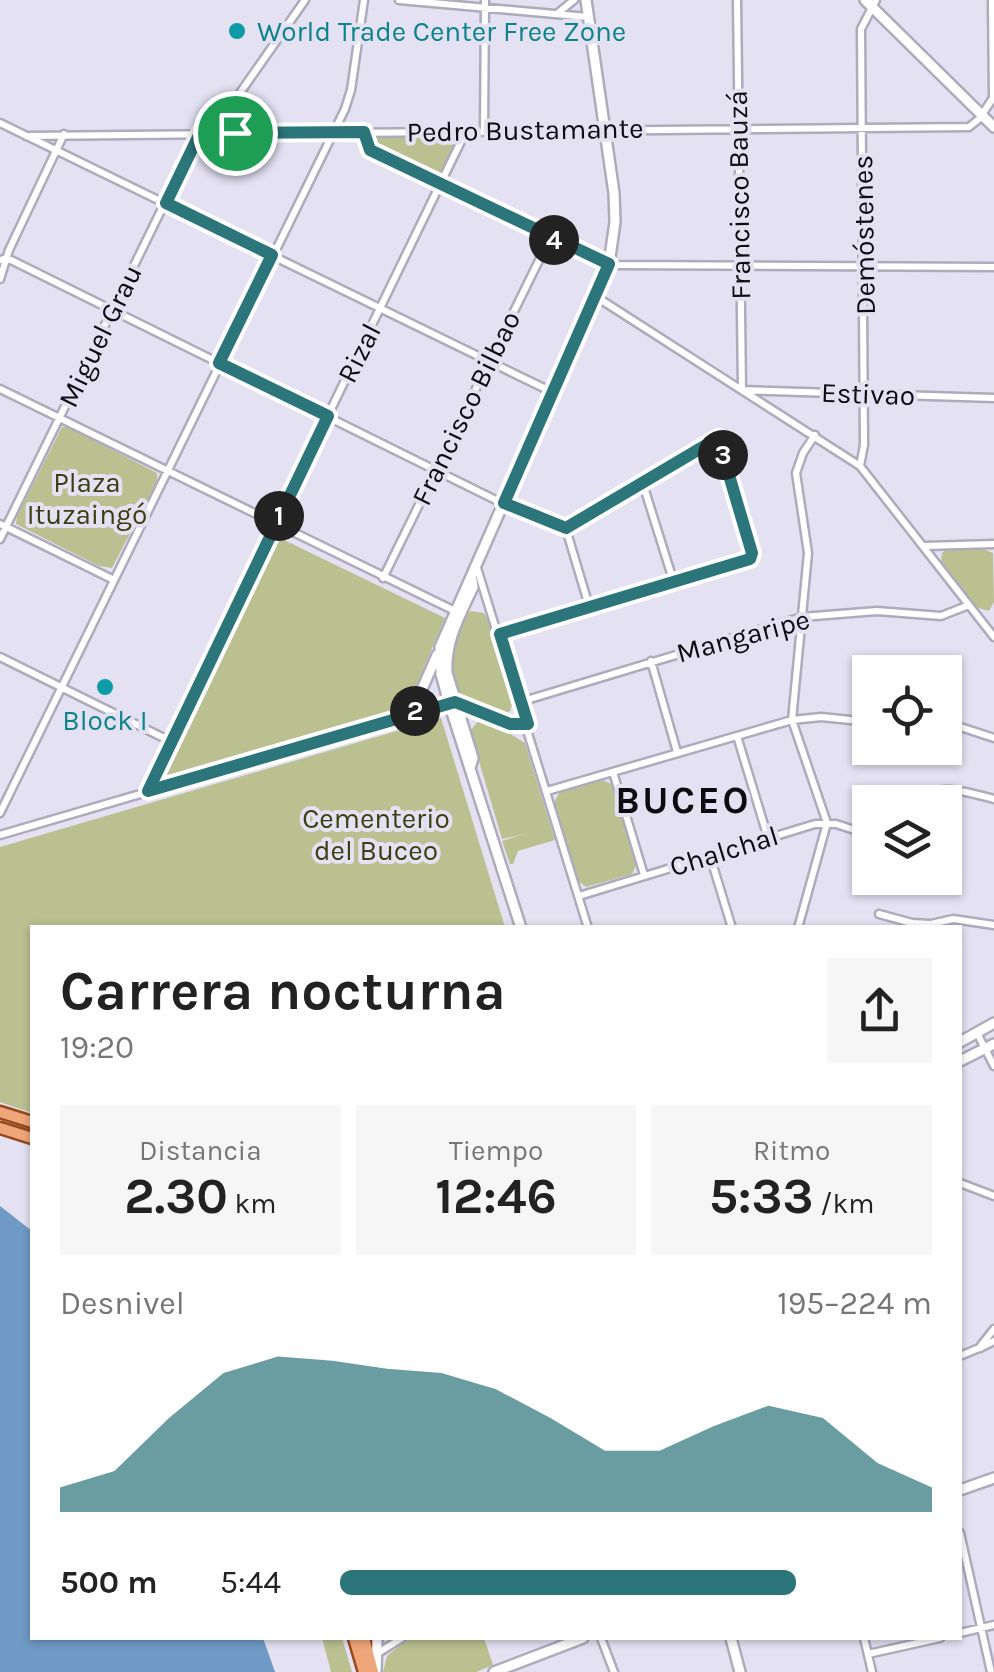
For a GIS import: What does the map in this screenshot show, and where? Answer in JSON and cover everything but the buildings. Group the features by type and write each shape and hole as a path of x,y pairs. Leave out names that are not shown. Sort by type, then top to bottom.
{"main road":[{"path":"412,712 473,586 472,580 504,503 609,264 615,222 586,0"},
{"path":"871,2 994,127"},
{"path":"452,702 446,660 458,612"},
{"path":"440,648 441,674 473,758 471,766 521,925"},
{"path":"962,1041 994,1023"},
{"path":"962,1060 990,1046"},
{"path":"0,1112 30,1121"},
{"path":"2,1128 30,1135"},
{"path":"962,1489 994,1478"},
{"path":"355,1640 364,1672"},
{"path":"365,1640 375,1672"},
{"path":"375,1672 378,1640"},
{"path":"494,1672 578,1640"},
{"path":"732,1640 740,1672"}],"street":[{"path":"212,133 305,0"},
{"path":"0,812 334,132 351,90 364,0"},
{"path":"399,0 485,4 588,17"},
{"path":"558,13 574,0"},
{"name":"Francisco Bauzá","path":"737,0 742,390"},
{"path":"982,115 993,98 992,0"},
{"name":"Demóstenes","path":"860,466 865,268 862,24 871,2"},
{"path":"484,131 485,4"},
{"name":"Pedro Bustamante","path":"26,136 968,127 982,115"},
{"path":"0,123 552,392"},
{"name":"Rizal","path":"148,791 466,131"},
{"path":"364,132 370,150 609,264 994,267"},
{"name":"Miguel Grau","path":"0,539 3,525 200,133"},
{"path":"0,279 3,259 64,134"},
{"name":"Francisco Bilbao","path":"383,578 550,238"},
{"path":"3,259 504,503 566,528"},
{"path":"595,296 860,466 994,638"},
{"path":"0,390 458,612"},
{"name":"Estivao","path":"742,390 994,398"},
{"path":"799,925 827,822 792,720 808,553 796,480 800,459 815,435"},
{"path":"500,634 750,559 752,553 718,438 566,528"},
{"path":"642,481 674,583"},
{"path":"3,525 114,580"},
{"path":"566,528 590,606"},
{"path":"924,546 994,544"},
{"path":"477,568 587,925"},
{"name":"Mangaripe","path":"520,702 802,617 877,611 940,616 969,605"},
{"path":"988,630 994,618"},
{"path":"0,658 170,741"},
{"path":"651,661 677,752"},
{"path":"0,835 452,702 510,724 528,724"},
{"path":"548,791 792,720 821,717 852,720"},
{"path":"962,728 994,738"},
{"path":"737,736 768,838"},
{"path":"613,772 644,876"},
{"path":"962,792 994,799"},
{"path":"827,822 852,830"},
{"name":"Chalchal","path":"579,896 827,822"},
{"path":"710,856 731,925"},
{"path":"879,914 912,923 953,919 994,925"},
{"path":"977,1033 990,1046 994,1066"},
{"path":"962,1184 994,1196"},
{"path":"979,1348 994,1330"},
{"path":"962,1355 994,1342"},
{"path":"962,1542 992,1672"},
{"path":"962,1633 994,1625"},
{"path":"378,1653 399,1640"},
{"path":"603,1640 614,1672"},
{"path":"864,1640 872,1672"},
{"path":"868,1654 931,1640"}],"green space":[{"path":"449,136 455,146 442,172 433,175 370,142 372,137"},
{"name":"Plaza Ituzaingó","path":"62,427 157,473 157,482 112,568 99,566 16,524"},
{"path":"280,538 445,618 407,707 164,777"},
{"path":"947,549 983,549 993,553 994,602 989,611 975,607 941,562"},
{"path":"471,611 484,613 491,626 513,702 510,711 503,715 461,697 456,687 451,663 453,639"},
{"name":"Cementerio del Buceo","path":"441,718 504,925 30,925 30,1112 0,1102 0,847"},
{"path":"478,721 496,725 525,743 555,840 518,851 513,864 502,841 524,834 502,839 470,731"},
{"path":"602,780 612,784 636,866 632,874 586,887 578,881 554,802 560,792"},
{"path":"323,1640 343,1640 352,1672 331,1672"},
{"path":"407,1640 485,1640 493,1665 476,1672 383,1672 387,1656"}],"water":[{"path":"0,1206 30,1229 30,1640 264,1640 275,1672 0,1672"}],"place":[{"name":"World Trade Center Free Zone","path":"237,31"},
{"name":"Block I","path":"105,687"}],"district":[{"name":"BUCEO","path":"683,800"}],"route":[{"path":"364,132 370,150 609,264 504,503 566,528 718,438 752,553 750,559 500,634 528,724 510,724 455,702 148,791 328,416 219,363 272,255 166,203 200,133 235,133 364,132"}]}
